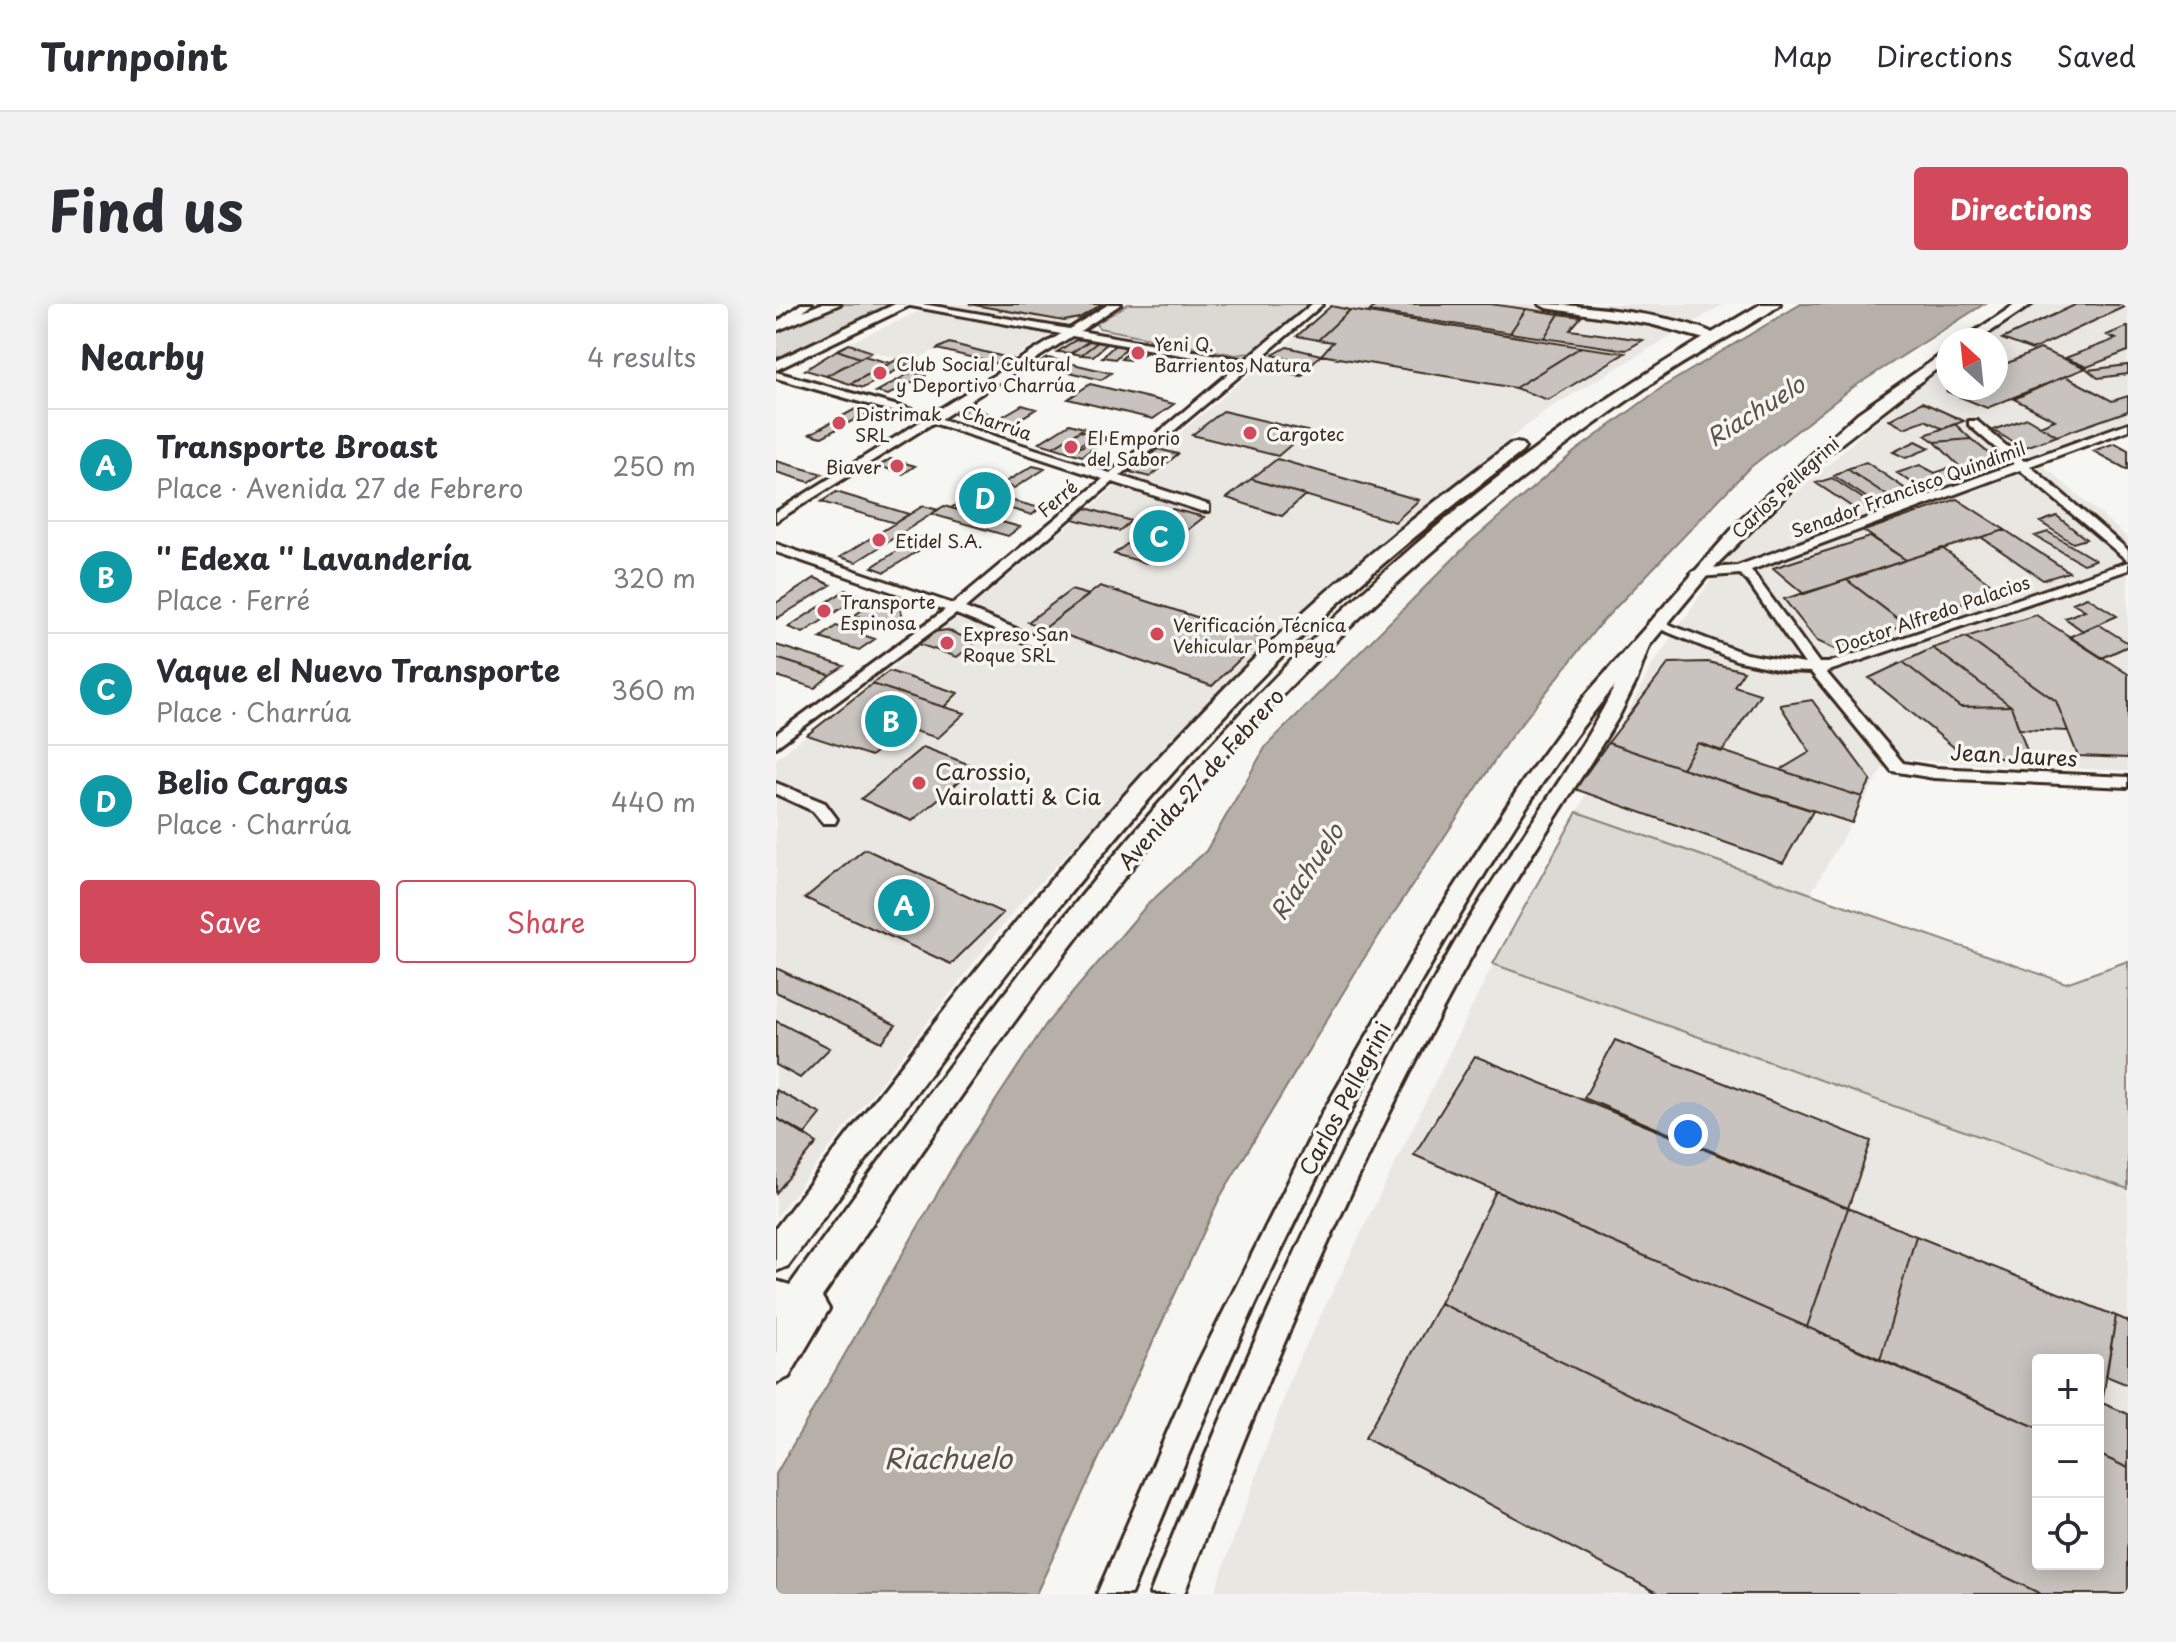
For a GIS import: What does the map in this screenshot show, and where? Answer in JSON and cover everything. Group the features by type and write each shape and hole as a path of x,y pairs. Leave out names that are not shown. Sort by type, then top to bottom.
{"main road":[{"path":"778,326 833,304"},
{"path":"776,366 906,304"},
{"path":"1546,304 1710,330"},
{"path":"1600,304 1710,330"},
{"name":"Avenida 27 de Febrero","path":"776,1334 787,1300 1067,931 1150,831 1261,707 1409,561 1546,446 1743,304"},
{"name":"Avenida 27 de Febrero","path":"776,1255 1035,916 1204,724 1268,658 1377,558 1539,430 1625,371 1772,304"},
{"path":"1988,328 2025,304"},
{"name":"Carlos Pellegrini","path":"1114,1594 1176,1440 1306,1167 1382,1025 1456,899 1576,721 1611,674 1698,573 1809,461 1936,363"},
{"name":"Carlos Pellegrini","path":"1167,1594 1232,1426 1348,1168 1484,910 1630,679 1648,633"},
{"path":"1035,916 1067,931"},
{"path":"776,1365 810,1315 808,1306 787,1300"}],"street":[{"path":"778,326 807,304"},
{"path":"906,304 1298,372"},
{"path":"776,517 1116,304"},
{"name":"Ferré","path":"776,742 955,609 1318,304"},
{"name":"Charrúa","path":"776,375 934,420 1205,508"},
{"path":"1973,423 2128,557"},
{"name":"Senador Francisco Quindimil","path":"1698,573 1729,573 1742,569 2128,426"},
{"path":"776,548 955,609 1036,642"},
{"name":"Doctor Alfredo Palacios","path":"1648,633 1767,665 1816,669 1848,663 2128,566"},
{"path":"1742,569 1753,579 1816,669"},
{"name":"Jean Jaures","path":"1816,669 1898,767 1934,773 2128,782"},
{"path":"776,788 819,807 829,819"}],"shaded area":[{"path":"843,304 900,304 776,361 776,332"},
{"path":"936,304 1102,304 1002,365 937,349 910,363 849,343"},
{"path":"1128,304 1311,304 1250,353 1236,355 1099,328 1096,324"},
{"path":"1334,304 1724,304 1545,411 1377,544 1204,707 1018,906 776,1217 776,759 985,596"},
{"path":"2034,304 2128,304 2128,419 2033,457 2128,538 2128,771 1888,759 1811,893 1577,812 1651,667 1730,552 1899,401 1936,374 1936,400 2008,400 2008,328 2000,328"},
{"path":"1577,812 2066,983 2128,961 2128,1189 1493,964"},
{"path":"1493,964 2128,1189 2128,1594 1214,1594 1294,1370"}],"water":[{"name":"Riachuelo","path":"1801,304 1984,304 1946,328 1936,328 1936,335 1852,388 1748,469 1599,625 1507,742 1361,963 1220,1197 1036,1594 776,1594 776,1474 956,1161 1046,1024 1147,905 1206,851 1266,746 1469,543 1574,452 1664,386"}],"building":[{"path":"969,304 1102,304 1079,318 1064,321"},
{"path":"1377,304 1490,304 1526,309 1510,333 1370,311"},
{"path":"2077,304 2128,305 2032,350 2008,341 2008,336"},
{"path":"1331,306 1350,310 1318,340 1297,336"},
{"path":"1526,309 1559,314 1544,338 1510,333"},
{"path":"1350,310 1581,347 1515,388 1321,355 1333,342 1318,340"},
{"path":"1559,314 1581,317 1570,330 1643,340 1626,350 1544,338"},
{"path":"2128,326 2128,351 2087,367 2065,358 2116,339 2107,335"},
{"path":"1092,339 1071,353 1057,352 1074,341"},
{"path":"1092,339 1099,341 1081,355 1071,353"},
{"path":"1099,341 1109,342 1093,356 1081,355"},
{"path":"949,343 1012,359 1002,365 937,349"},
{"path":"849,344 872,352 860,358 837,350"},
{"path":"1116,344 1128,346 1115,359 1102,357"},
{"path":"1133,347 1152,350 1130,360 1121,359"},
{"path":"1287,347 1321,355 1310,365 1273,355"},
{"path":"1581,347 1625,353 1548,400 1515,388"},
{"path":"2040,349 2086,368 2008,400 2008,363"},
{"path":"837,350 860,358 826,376 805,370"},
{"path":"864,356 890,363 850,384 826,376"},
{"path":"1048,358 1111,373 1101,380 1038,364"},
{"name":"Club Social Cultural y Deportivo Charrúa","path":"898,359 910,363 863,388 850,384"},
{"path":"2128,365 2128,374 2098,378 2088,370"},
{"path":"912,372 925,376 888,395 876,392"},
{"path":"2065,376 2112,401 2128,396 2128,411 2057,436 2040,426 2055,420 2014,399"},
{"path":"1090,384 1174,404 1153,419 1068,399"},
{"path":"1968,400 2007,400 1987,408"},
{"path":"1922,402 1964,421 1943,429 1925,420 1904,428 1889,420"},
{"path":"1022,405 1036,409 1000,431 986,426"},
{"path":"970,407 987,413 974,420 956,414"},
{"name":"Distrimak SRL","path":"857,408 869,412 822,437 810,434"},
{"name":"Cargotec","path":"1223,411 1307,431 1278,456 1192,435"},
{"path":"2027,418 2057,436 2023,448 1993,430"},
{"path":"1069,424 1084,428 1053,447 1039,443"},
{"path":"1955,424 1971,439 1935,442 1925,435"},
{"path":"1080,431 1095,435 1069,452 1053,447"},
{"path":"1103,437 1108,438 1082,456 1069,452"},
{"path":"1971,439 1992,456 1987,462 1919,487 1897,473 1920,465 1935,473 1958,465 1935,442"},
{"path":"1916,441 1930,448 1906,458 1893,452"},
{"path":"2115,443 2128,450 2128,470 2093,451"},
{"path":"1158,449 1178,454 1150,477 1130,472"},
{"name":"Biaver","path":"890,459 915,466 903,474 879,466"},
{"path":"1277,459 1419,500 1395,522 1251,479"},
{"path":"776,461 823,474 809,482 776,472"},
{"path":"1866,462 1910,492 1891,498 1847,469"},
{"path":"1033,466 1045,469 1014,488 1002,484"},
{"path":"1847,469 1891,498 1873,502 1834,476"},
{"path":"1832,478 1871,504 1855,509 1816,483"},
{"path":"1251,479 1305,495 1282,516 1227,498"},
{"path":"976,491 1040,508 1032,515 998,505 982,516 951,508"},
{"path":"836,492 909,514 895,523 821,502"},
{"path":"1957,499 2005,530 1906,560 1864,531"},
{"name":"Etidel S.A.","path":"923,506 938,510 856,562 840,557"},
{"path":"944,506 1020,527 1008,536 931,514"},
{"path":"1086,508 1131,521 1119,531 1073,519"},
{"path":"1172,509 1204,517 1146,563 1114,554"},
{"path":"2057,516 2086,539 2073,543 2040,522"},
{"path":"2005,530 2069,572 2043,580 1981,537"},
{"path":"2048,532 2095,560 2083,564 2035,536"},
{"path":"918,537 932,542 885,572 872,567"},
{"path":"1870,537 1906,560 1804,594 1773,568"},
{"path":"1942,548 1999,590 1906,625 1847,580"},
{"path":"815,578 831,585 776,619 776,603"},
{"path":"1847,580 1906,625 1835,649 1817,641 1784,599"},
{"name":"Verificación Técnica Vehicular Pompeya","path":"1100,586 1262,638 1212,686 1045,628"},
{"name":"Transporte Espinosa","path":"846,590 860,596 803,633 788,627"},
{"path":"1071,590 1089,595 1045,628 1028,622"},
{"path":"2087,597 2117,616 2083,631 2065,618 2085,610 2073,603"},
{"path":"875,601 901,610 903,618 889,628 855,615"},
{"path":"2036,615 2128,674 2128,758 2078,756 2056,701 1966,637"},
{"path":"2098,624 2128,643 2128,646 2102,658 2069,637"},
{"path":"836,626 875,639 859,650 820,638"},
{"name":"Expreso San Roque SRL","path":"947,630 976,642 957,657 918,644 933,632"},
{"path":"1966,637 2056,701 2068,731 2019,729 2011,706 1933,648"},
{"path":"776,645 844,666 830,675 776,658"},
{"path":"1933,648 2011,706 1960,707 1903,662"},
{"path":"776,658 830,675 815,688 776,676"},
{"path":"1708,662 1744,671 1734,686 1760,694 1722,752 1698,743 1682,768 1608,743 1669,663"},
{"path":"1903,662 1960,707 2011,706 2031,762 1961,753 1869,678"},
{"path":"889,671 958,693 944,707 872,684"},
{"path":"872,684 965,713 938,738 905,728 871,756 807,735"},
{"path":"1812,700 1871,780 1862,797 1780,770 1810,752 1780,705"},
{"path":"1608,743 1813,811 1783,863 1575,789"},
{"path":"1698,743 1862,797 1852,823 1682,768"},
{"name":"Carossio, Vairolatti & Cia","path":"923,747 976,767 912,821 861,799"},
{"path":"865,849 1003,913 951,964 805,898"},
{"path":"776,968 896,1025 882,1042 776,992"},
{"path":"776,1021 830,1048 800,1078 776,1065"},
{"path":"1615,1040 1871,1141 1848,1208 1584,1098"},
{"path":"1475,1056 1848,1208 1807,1327 1414,1155"},
{"path":"776,1090 821,1114 805,1134 776,1118"},
{"path":"776,1118 817,1143 776,1193"},
{"path":"1496,1191 2032,1425 2032,1570 2104,1570 2104,1457 2128,1468 2128,1594 2041,1594 1440,1303"},
{"path":"1848,1208 1916,1236 1880,1360 1807,1327"},
{"path":"1916,1236 2116,1316 2104,1391 2104,1354 2032,1354 2032,1425 1880,1360"},
{"path":"1440,1303 2041,1594 1659,1594 1365,1438"},
{"path":"2116,1316 2128,1321 2128,1385 2106,1376"},
{"path":"2104,1404 2128,1414 2128,1468 2104,1457"}],"place":[{"name":"Yeni Q. Barrientos Natura","path":"1138,353"},
{"name":"Club Social Cultural y Deportivo Charrúa","path":"880,373"},
{"name":"Distrimak SRL","path":"839,423"},
{"name":"Cargotec","path":"1250,433"},
{"name":"El Emporio del Sabor","path":"1071,447"},
{"name":"Biaver","path":"897,466"},
{"name":"Belio Cargas","path":"985,498"},
{"name":"Vaque el Nuevo Transporte","path":"1159,536"},
{"name":"Etidel S.A.","path":"879,540"},
{"name":"Transporte Espinosa","path":"824,611"},
{"name":"Verificación Técnica Vehicular Pompeya","path":"1157,634"},
{"name":"Expreso San Roque SRL","path":"947,643"},
{"name":"'' Edexa '' Lavandería","path":"891,721"},
{"name":"Carossio, Vairolatti & Cia","path":"919,783"},
{"name":"Transporte Broast","path":"904,905"}]}
